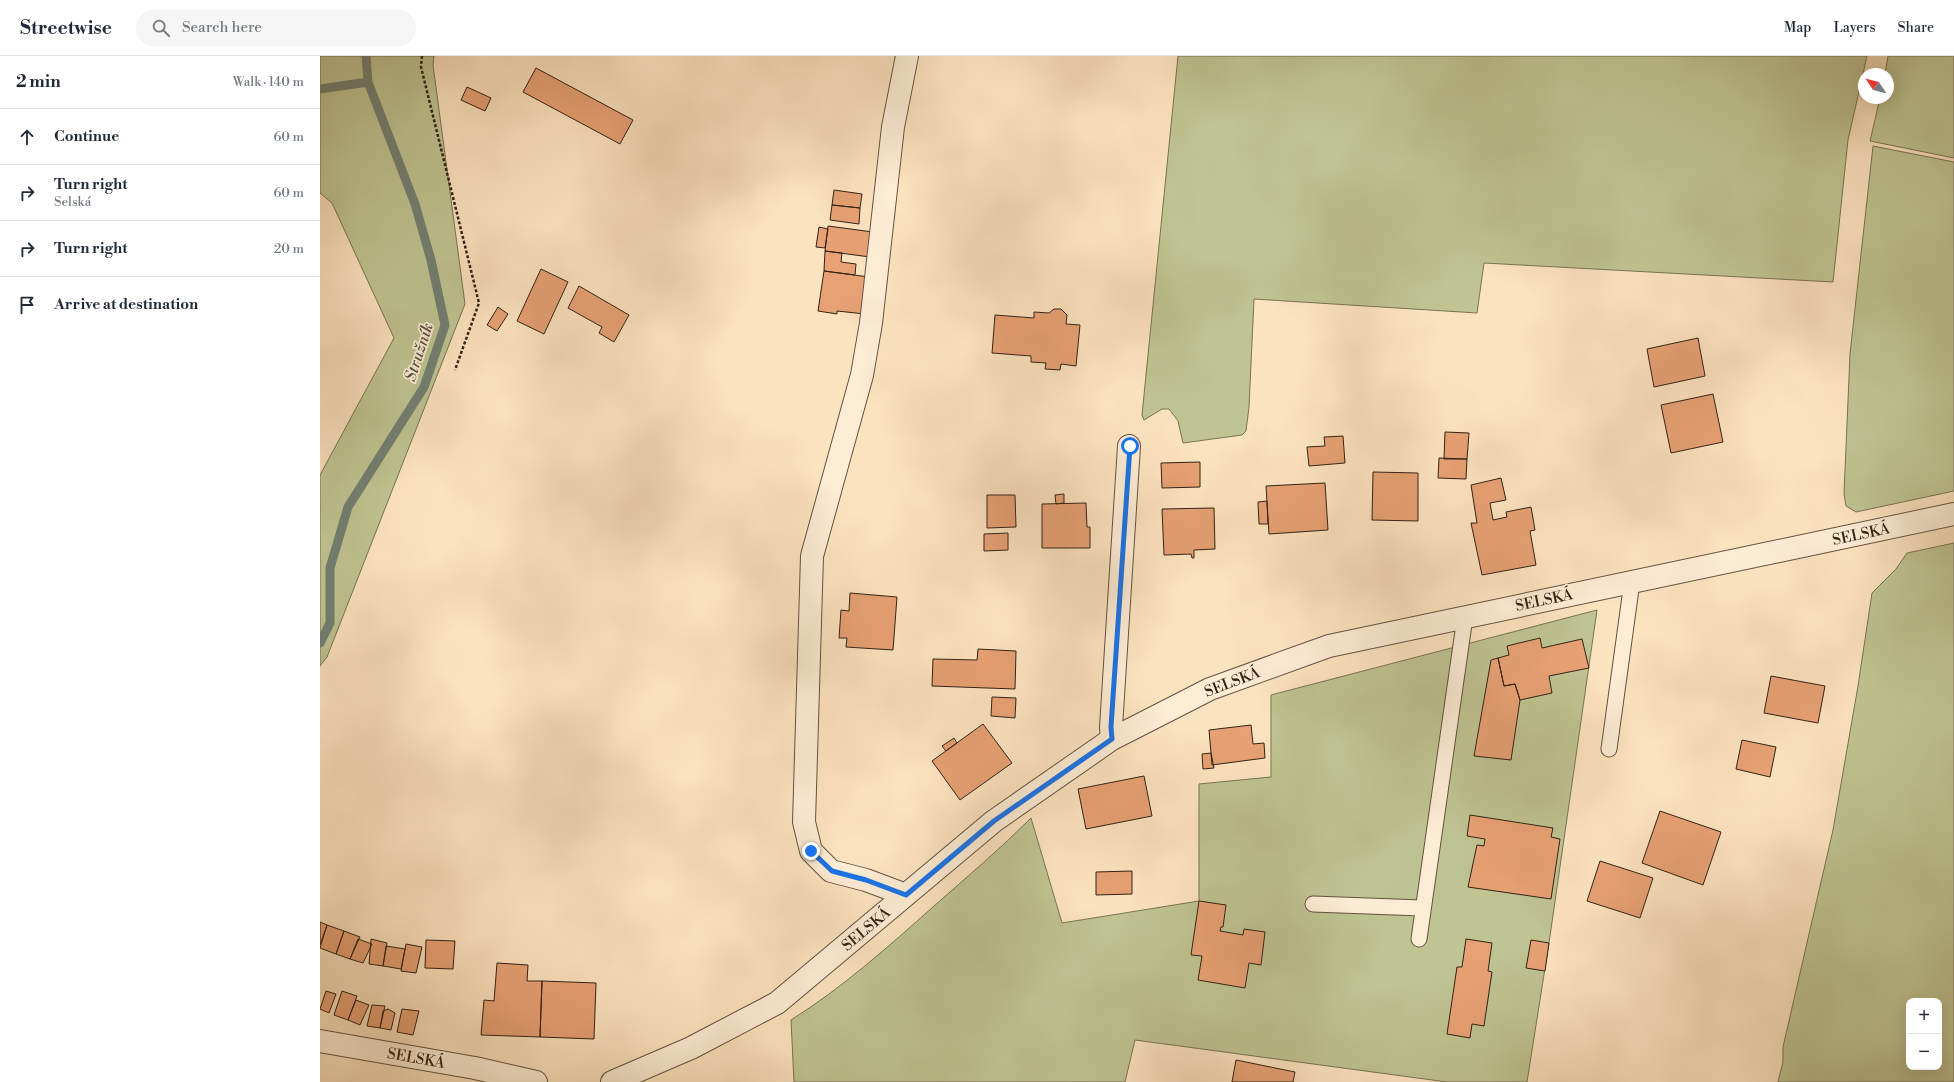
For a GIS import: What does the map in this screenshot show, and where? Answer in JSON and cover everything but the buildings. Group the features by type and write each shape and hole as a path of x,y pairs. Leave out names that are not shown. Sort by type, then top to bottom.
{"street":[{"path":"906,895 866,880 832,871 811,851 804,822 812,556 862,375 871,323 893,127 908,56"},
{"path":"1112,739 1111,727 1130,446"},
{"name":"SELSKÁ","path":"612,1082 691,1048 777,1004 994,821 1112,739 1210,689 1329,646 1954,514"},
{"name":"SELSKÁ","path":"320,1041 475,1068 536,1082"}],"lane":[{"path":"1609,748 1632,582"},
{"path":"1419,939 1422,908 1465,617"},
{"path":"1313,904 1422,908"}],"path":[{"path":"422,56 421,67 479,303 455,370"}],"green space":[{"path":"320,56 434,56 433,65 465,304 327,657 320,666 320,475 394,338 332,203 320,193"},
{"path":"1178,56 1867,56 1864,68 1858,68 1858,96 1848,140 1833,282 1484,263 1477,313 1254,299 1249,407 1246,431 1242,435 1183,443 1178,421 1169,409 1162,409 1144,420 1142,415"},
{"path":"1888,56 1954,56 1954,158 1870,141 1879,104 1894,104 1894,68 1886,68"},
{"path":"1873,146 1954,162 1954,491 1856,512 1846,506 1844,494 1850,354"},
{"path":"1954,543 1954,1082 1778,1082 1783,1062 1783,1047 1833,830 1858,686 1872,593 1896,569 1907,553"},
{"path":"1597,610 1549,943 1527,1082 1447,1082 1135,1040 1125,1082 794,1082 791,1020 847,981 882,952 983,863 1031,818 1062,923 1199,901 1199,784 1271,777 1271,695"}],"waterway":[{"name":"Stružník","path":"320,643 330,623 330,568 348,507 424,387 445,325 431,260 415,204 368,82 366,56"},
{"path":"320,89 368,82"}],"route":[{"path":"811,851 832,871 866,880 906,895 994,821 1112,739 1111,727 1130,446"}]}
